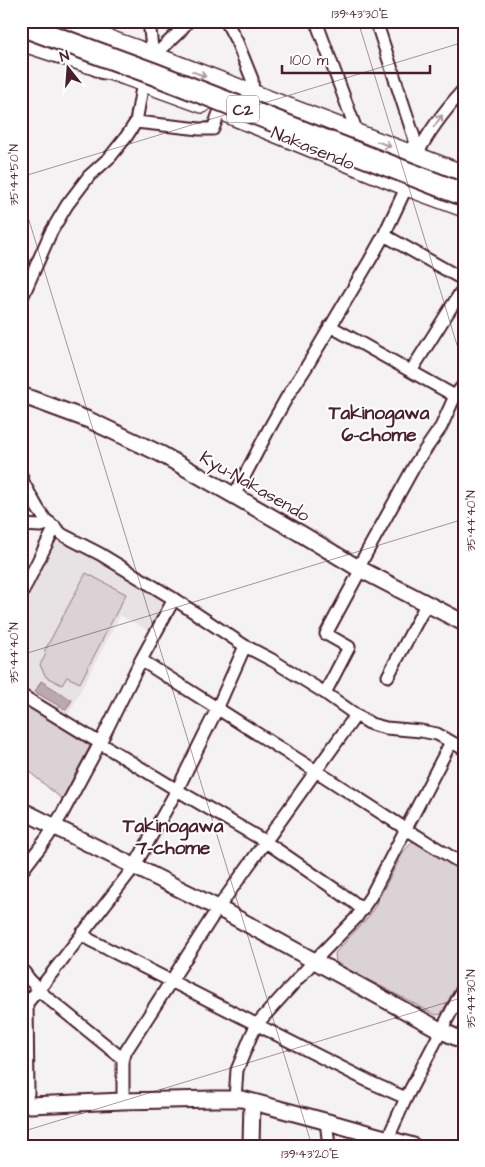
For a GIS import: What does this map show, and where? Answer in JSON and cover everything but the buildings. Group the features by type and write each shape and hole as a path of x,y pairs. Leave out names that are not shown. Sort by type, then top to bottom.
{"highway":[{"name":"C2","path":"27,21 464,194"},
{"name":"Nakasendo","path":"55,21 464,175"},
{"name":"C2","path":"21,27 154,74 464,194"},
{"path":"21,27 104,68"},
{"name":"Nakasendo","path":"21,41 104,68 220,110 407,186 464,207"}],"street":[{"path":"148,21 153,57"},
{"path":"21,300 52,232 67,205 89,176 110,157 136,122 143,82 153,57 188,21"},
{"path":"226,21 252,79 254,95"},
{"path":"316,21 358,135"},
{"path":"376,21 414,137 416,156"},
{"path":"416,156 436,123 464,88"},
{"path":"136,122 213,129 220,110"},
{"path":"234,496 287,397 384,235 407,186"},
{"path":"384,235 464,280"},
{"path":"411,371 464,287"},
{"path":"325,693 349,647 326,634 416,463 441,427 461,389 411,371 330,326"},
{"name":"Kyu-Nakasendo","path":"23,399 89,420 161,454 360,568 464,623"},
{"path":"21,475 38,509 45,519 63,535 100,554 174,599 245,646 272,660 371,724 386,728 437,734 464,749"},
{"path":"21,525 53,525"},
{"path":"21,595 53,525"},
{"path":"21,872 55,827 174,599"},
{"path":"388,676 427,603"},
{"path":"245,646 218,709 177,790 134,867 27,1003 28,1093 23,1102 30,1105 235,1099 326,1121 413,1146"},
{"path":"141,660 464,865"},
{"path":"21,694 177,790 266,842 363,910"},
{"path":"123,1101 123,1059 126,1051 218,908 356,715"},
{"path":"235,1099 237,1070 257,1024 363,910 372,896 450,742"},
{"path":"21,810 218,908 442,1031 464,1041"},
{"path":"82,933 90,940 372,1083 406,1098"},
{"path":"21,968 38,989 123,1059"},
{"path":"388,1138 406,1098 464,987"},
{"path":"250,1146 252,1102"},
{"path":"326,1121 329,1146"}],"shaded area":[{"path":"58,539 101,562 165,601 148,630 120,615 67,717 21,689 21,608"},
{"path":"86,573 126,594 80,683 67,677 62,685 46,677 40,665 46,654 44,652"},
{"path":"41,681 72,700 66,710 35,692"},
{"path":"21,702 90,746 62,799 21,765"},
{"path":"414,840 464,870 464,971 441,1014 436,1015 336,963 335,953 370,915 404,851"}],"district":[{"name":"Takinogawa 6-chome","path":"379,423"},
{"name":"Takinogawa 7-chome","path":"173,836"}]}
